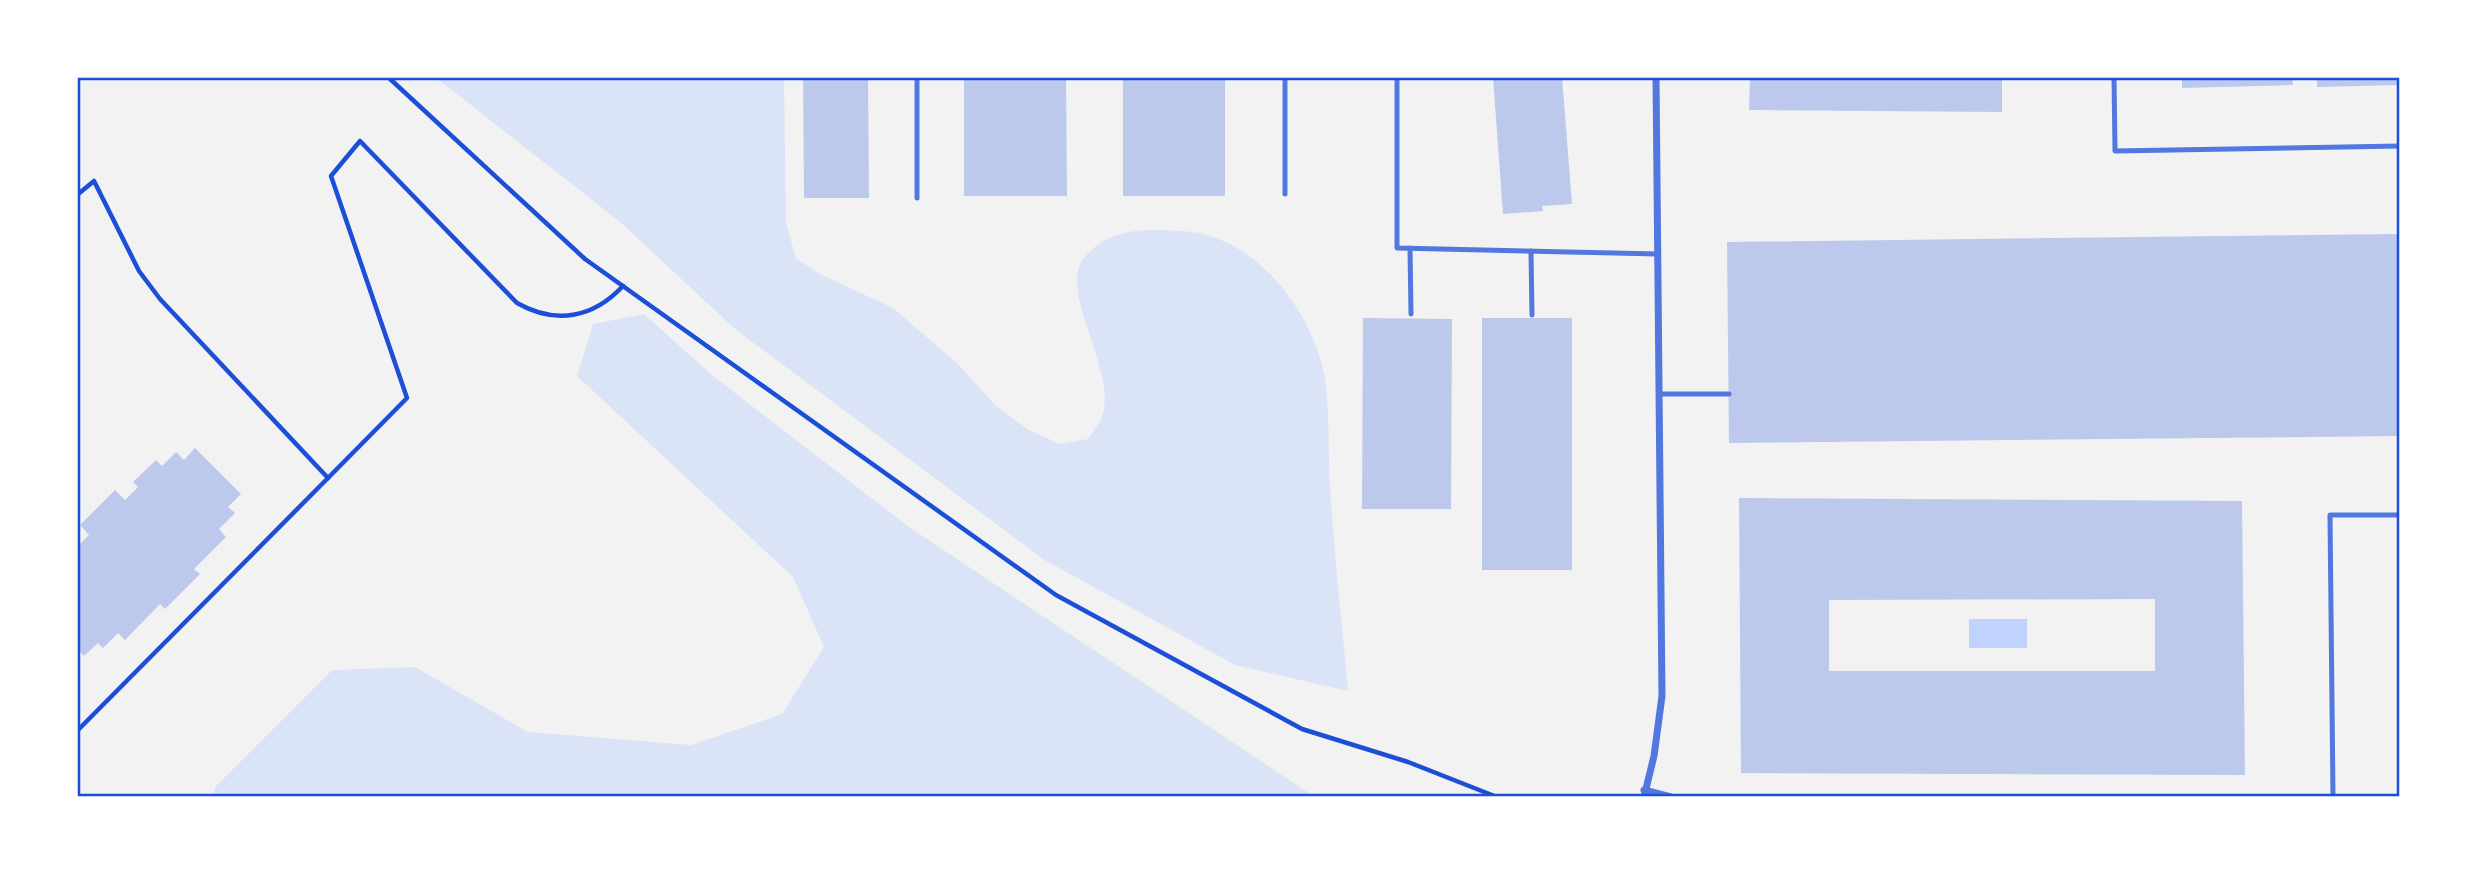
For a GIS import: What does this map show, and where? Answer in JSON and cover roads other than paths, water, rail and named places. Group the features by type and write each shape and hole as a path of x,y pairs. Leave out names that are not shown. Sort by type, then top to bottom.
{"street":[{"path":"1639,797 1644,793 1654,756 1662,696 1656,77"},
{"path":"1644,793 1671,797"}],"lane":[{"path":"917,77 917,198"},
{"path":"1285,77 1286,194"},
{"path":"1397,77 1397,248 1658,254"},
{"path":"2114,77 2115,151 2400,146"},
{"path":"1410,248 1411,314"},
{"path":"1531,251 1532,316"},
{"path":"1659,394 1729,394"},
{"path":"2333,797 2330,515 2400,515"}],"water":[{"path":"1969,619 2027,619 2027,648 1969,648"}]}
